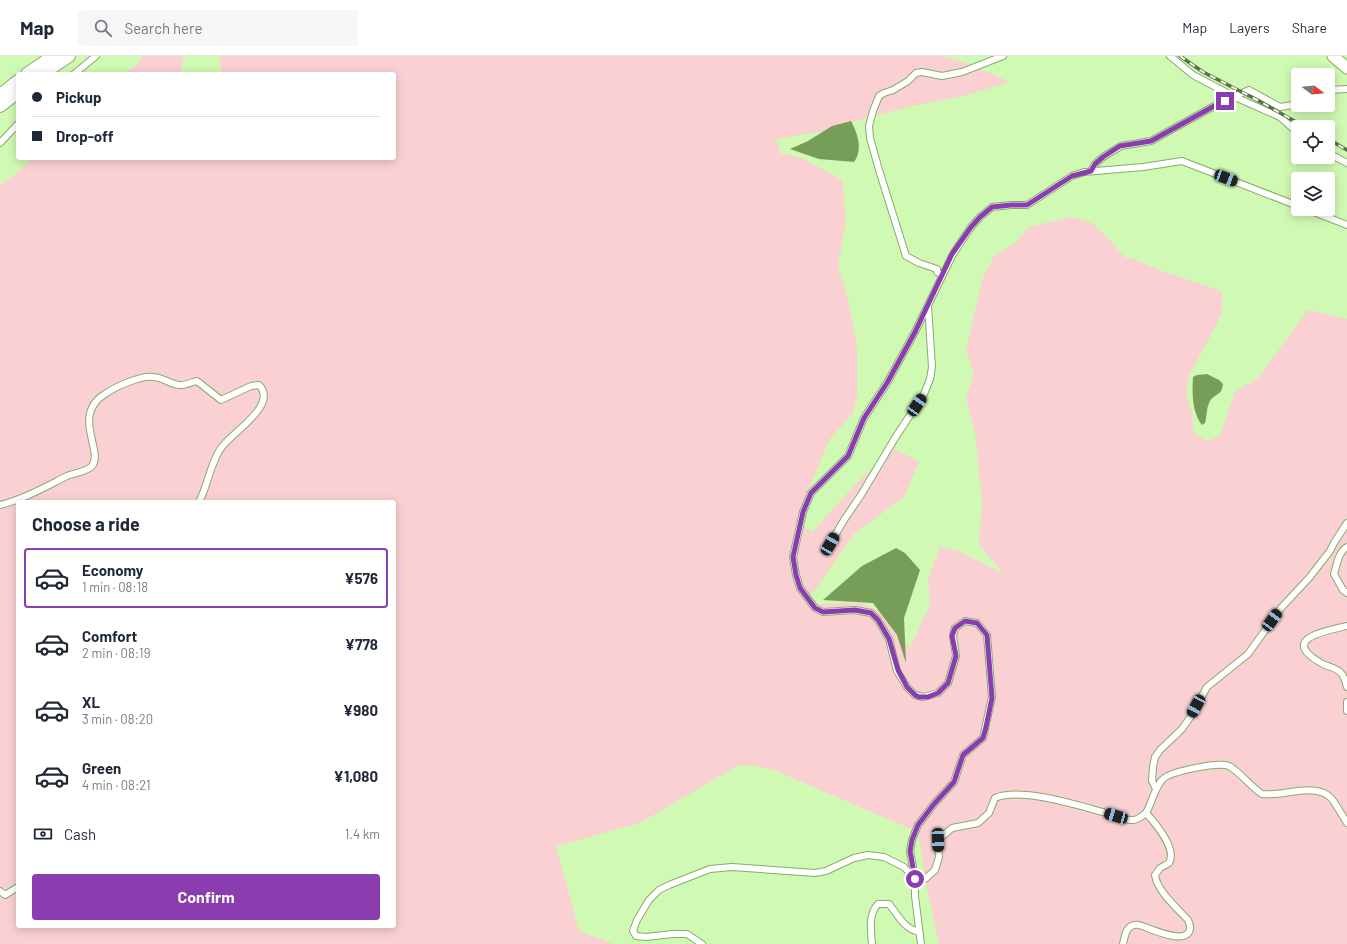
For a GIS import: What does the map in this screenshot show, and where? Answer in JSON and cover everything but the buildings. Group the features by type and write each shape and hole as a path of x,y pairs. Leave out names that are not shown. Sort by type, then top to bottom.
{"highway":[{"path":"30,72 53,56"},
{"path":"45,72 69,56"},
{"path":"1333,56 1347,68"},
{"path":"0,95 16,83"},
{"path":"0,106 16,94"}],"street":[{"path":"76,72 96,56"},
{"path":"942,274 937,272 937,269 919,263 906,256 870,138 869,126 872,111 879,96 908,81 916,73 942,76 962,72 1003,56"},
{"path":"1170,56 1192,75 1234,97 1280,117 1291,127"},
{"path":"1335,90 1347,89"},
{"path":"1091,171 1095,164 1103,157 1120,146 1151,141 1216,105 1249,90 1280,107 1291,105"},
{"path":"0,143 16,126"},
{"path":"1335,157 1347,163"},
{"path":"921,944 915,896 915,879 910,851 912,840 918,825 934,804 954,782 963,755 983,738 992,698 987,635 977,623 965,621 955,628 952,636 956,656 948,683 938,693 928,697 919,697 915,695 907,687 898,670 889,639 878,620 871,613 855,610 823,612 815,608 800,588 793,557 803,512 811,493 848,456 864,418 887,383 915,332 952,254 971,227 992,207 1027,205 1072,176 1091,171 1143,167 1182,161 1291,203"},
{"path":"1324,216 1347,225"},
{"path":"830,544 895,438 924,394 930,380 932,351 928,304"},
{"path":"16,500 26,497 92,466 95,457 88,421 92,407 105,393 144,377 153,376 180,385 197,381 221,400 251,386 259,385 263,389 264,395 261,407 252,418 221,448 211,467 200,500"},
{"path":"0,505 16,500"},
{"path":"1156,790 1152,781 1153,767 1155,757 1160,750 1182,729 1207,687 1248,654 1281,608 1309,578 1330,551 1347,523"},
{"path":"1347,547 1340,555 1334,574 1343,590 1347,593"},
{"path":"1347,626 1311,636 1305,642 1304,649 1309,655 1322,664 1342,673 1347,687"},
{"path":"1347,702 1347,711"},
{"path":"702,944 687,934 646,937 636,936 633,931 649,900 659,890 710,869 732,867 815,873 826,871 854,858 868,855 884,857 904,867 915,879 925,879 935,870 939,857 938,840 952,828 978,823 989,813 995,798 1002,795 1032,796 1080,806 1129,820 1137,819 1146,813 1162,779 1182,770 1223,765 1228,766 1262,794 1310,790 1325,794 1331,799 1347,823"},
{"path":"1123,944 1126,931 1134,924 1139,924 1169,936 1180,938 1188,934 1190,930 1188,920 1164,892 1156,880 1155,875 1160,868 1169,863 1171,855 1170,850 1156,824 1146,813"},
{"path":"0,891 5,895 16,888"},
{"path":"872,944 871,924 878,904 889,904 904,924 913,931 919,932"}],"shaded area":[{"path":"143,56 184,56 180,72 128,72"},
{"path":"220,56 938,56 966,63 1010,82 963,96 912,106 825,131 776,139 780,153 802,158 842,180 846,220 838,267 848,299 857,345 857,397 853,413 829,440 803,504 799,524 812,532 855,485 892,449 901,452 919,462 904,497 854,534 805,604 860,603 887,614 910,648 930,605 928,579 940,547 959,551 1004,574 979,545 982,504 976,439 966,397 974,374 966,350 982,280 994,256 1014,244 1029,227 1071,217 1092,223 1111,241 1124,257 1137,260 1157,269 1222,292 1222,313 1189,375 1186,395 1192,413 1194,433 1208,441 1220,436 1235,392 1258,378 1308,310 1347,319 1347,944 939,944 928,894 918,832 774,770 752,765 737,766 640,823 556,846 579,931 614,944 0,944 0,185 13,176 31,160 396,160 396,72 221,72"},
{"path":"851,121 856,131 859,147 857,157 854,162 819,159 790,149 808,141 832,126"},
{"path":"1207,374 1219,380 1223,384 1220,393 1210,401 1205,423 1202,425 1194,408 1193,377"},
{"path":"896,548 905,553 920,570 904,618 906,663 897,635 873,603 823,600 862,566"}],"railway":[{"path":"1180,56 1203,72 1293,120"},
{"path":"1335,143 1347,150"}],"route":[{"path":"915,879 910,851 912,840 918,825 934,804 954,782 963,755 983,738 992,698 987,653 987,635 977,623 965,621 955,628 952,636 956,656 948,683 938,693 928,697 919,697 915,695 907,687 898,670 889,639 878,620 871,613 855,610 823,612 815,608 800,588 793,557 803,512 811,493 848,456 864,418 887,383 915,332 952,254 980,217 992,207 1027,205 1072,176 1091,171 1095,164 1103,157 1120,146 1151,141 1225,101"}]}
